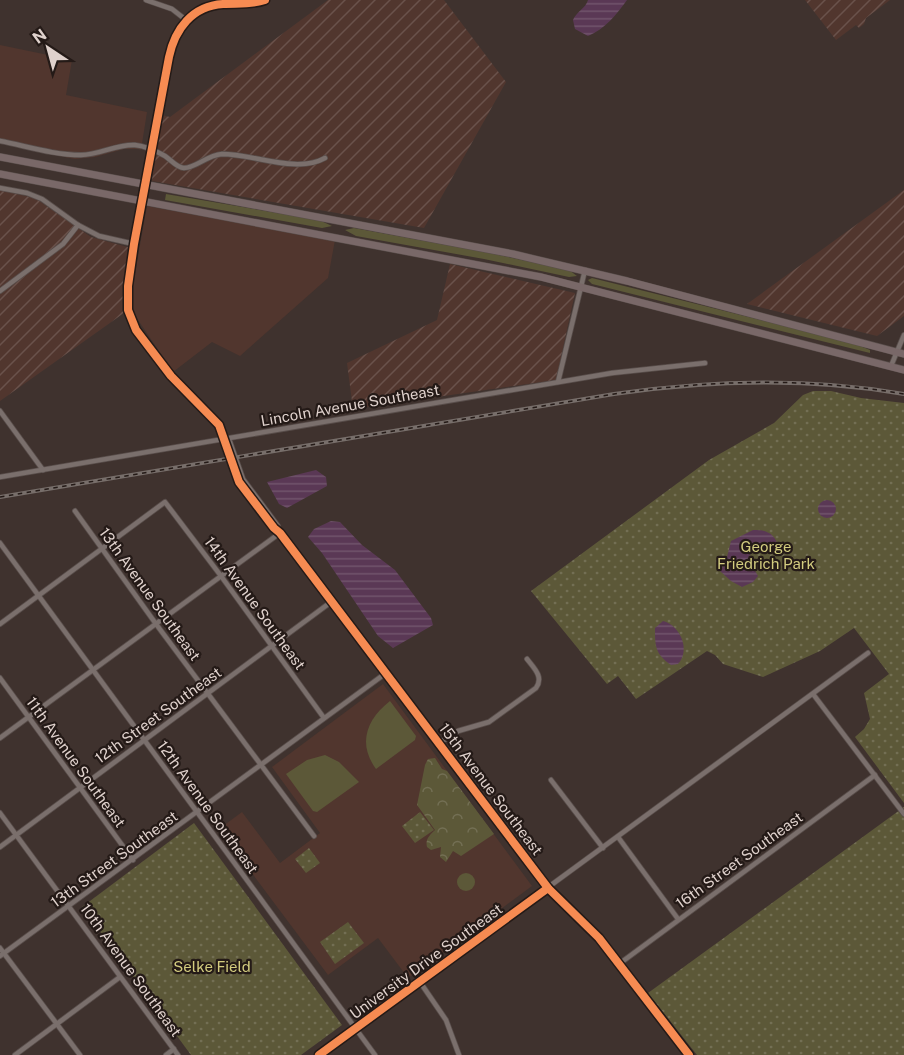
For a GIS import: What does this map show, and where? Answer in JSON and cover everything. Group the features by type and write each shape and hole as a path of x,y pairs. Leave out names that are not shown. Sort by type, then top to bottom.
{"highway":[{"path":"0,157 439,239 585,270 900,353"},
{"path":"0,174 469,262 581,286 904,370"}],"street":[{"path":"146,0 172,9 186,20 211,5 261,1"},
{"name":"15th Avenue Southeast","path":"186,20 178,30 171,49 134,244 127,298 131,320 171,376 219,425 225,439 230,442 243,478 331,602 549,888 590,929 689,1055"},
{"path":"0,141 82,155 136,145 152,150 184,168 213,155 221,154 297,165 316,163 325,158"},
{"path":"0,188 27,193 42,199 78,225 111,240 134,244"},
{"path":"0,291 63,244 78,225"},
{"path":"558,382 585,270"},
{"path":"891,366 900,353 904,335"},
{"name":"Lincoln Avenue Southeast","path":"0,477 558,382 650,368 705,363"},
{"path":"0,411 43,470"},
{"name":"14th Avenue Southeast","path":"102,548 165,502 324,718"},
{"name":"13th Avenue Southeast","path":"75,510 207,694 314,836"},
{"path":"0,738 280,533"},
{"name":"12th Avenue Southeast","path":"0,543 375,1055"},
{"path":"0,624 102,548"},
{"name":"12th Street Southeast","path":"0,847 331,602"},
{"name":"University Drive Southeast","path":"320,1055 868,653"},
{"path":"439,743 458,731 489,722 536,688 540,682 539,676 527,659"},
{"name":"13th Street Southeast","path":"2,955 386,673"},
{"name":"11th Avenue Southeast","path":"0,678 133,860"},
{"path":"813,694 904,814"},
{"name":"16th Street Southeast","path":"619,964 875,776"},
{"path":"550,780 603,848"},
{"name":"10th Avenue Southeast","path":"0,813 178,1055"},
{"path":"618,837 678,919"},
{"path":"0,948 2,955 80,1055"},
{"path":"15,1055 120,977"},
{"path":"420,982 446,1020 459,1055"},
{"path":"166,1055 174,1049"}],"shaded area":[{"path":"328,0 444,0 506,82 424,228 152,181 158,114 170,117"},
{"path":"588,0 627,0 615,16 588,36 575,29 573,20"},
{"path":"805,0 890,0 866,18 864,24 859,28 856,25 836,40"},
{"path":"0,45 72,60 66,95 147,112 141,150 124,149 95,157 75,159 54,155 54,150 0,139"},
{"path":"0,190 35,198 91,237 131,248 125,279 124,313 0,401"},
{"path":"904,190 904,316 877,336 747,304"},
{"path":"147,206 335,240 328,278 240,356 212,342 173,372 134,314 132,302 132,290"},
{"path":"450,264 575,293 556,380 353,409 347,363 437,320"},
{"path":"316,470 326,477 327,486 287,508 279,504 267,482"},
{"path":"827,500 833,503 836,509 833,515 827,518 821,515 818,509 821,503"},
{"path":"331,521 340,522 362,545 395,570 431,618 433,625 393,648 378,636 322,553 308,537 314,529"},
{"path":"753,530 770,533 778,547 770,551 752,552 748,558 758,576 753,582 742,587 720,571 726,561 731,541"},
{"path":"663,621 674,627 682,639 684,652 678,664 671,665 657,649 655,628"},
{"path":"383,684 532,886 408,978 378,938 328,975 219,829 242,812 280,863 320,833 272,767"}],"green space":[{"path":"166,194 319,220 332,226 322,228 165,200"},
{"path":"354,228 569,270 577,276 569,277 356,236 345,230"},
{"path":"592,278 853,343 870,350 870,353 592,284 588,280"},
{"name":"George Friedrich Park","path":"813,391 831,391 861,398 904,403 904,803 855,737 870,719 864,693 889,674 854,628 820,651 763,677 723,664 715,655 707,651 636,699 618,676 607,684 531,591 709,460 774,423 803,395"},
{"path":"390,701 416,736 415,740 376,769 367,750 367,732 375,716"},
{"path":"325,755 339,762 359,782 317,812 313,811 286,774 307,760"},
{"path":"435,758 494,834 461,856 453,851 446,862 440,857 441,847 431,850 427,847 427,839 435,830 417,805 425,765 428,759"},
{"path":"904,807 904,1055 697,1055 648,993"},
{"path":"420,812 434,830 415,843 402,826"},
{"name":"Selke Field","path":"194,823 342,1025 301,1055 191,1055 82,907"},
{"path":"309,848 320,863 306,873 295,859"},
{"path":"466,873 472,876 475,882 472,888 466,891 460,888 457,882 460,876"},
{"path":"348,922 364,943 335,964 320,942"}],"railway":[{"path":"0,497 650,389 759,382 831,385 904,394"}],"cycle path":[{"path":"265,0 223,4 202,9 181,28 172,47 128,286 128,310 136,330 171,376 219,425 239,482 548,888 599,938 689,1055"},
{"path":"319,1055 548,888"}]}
